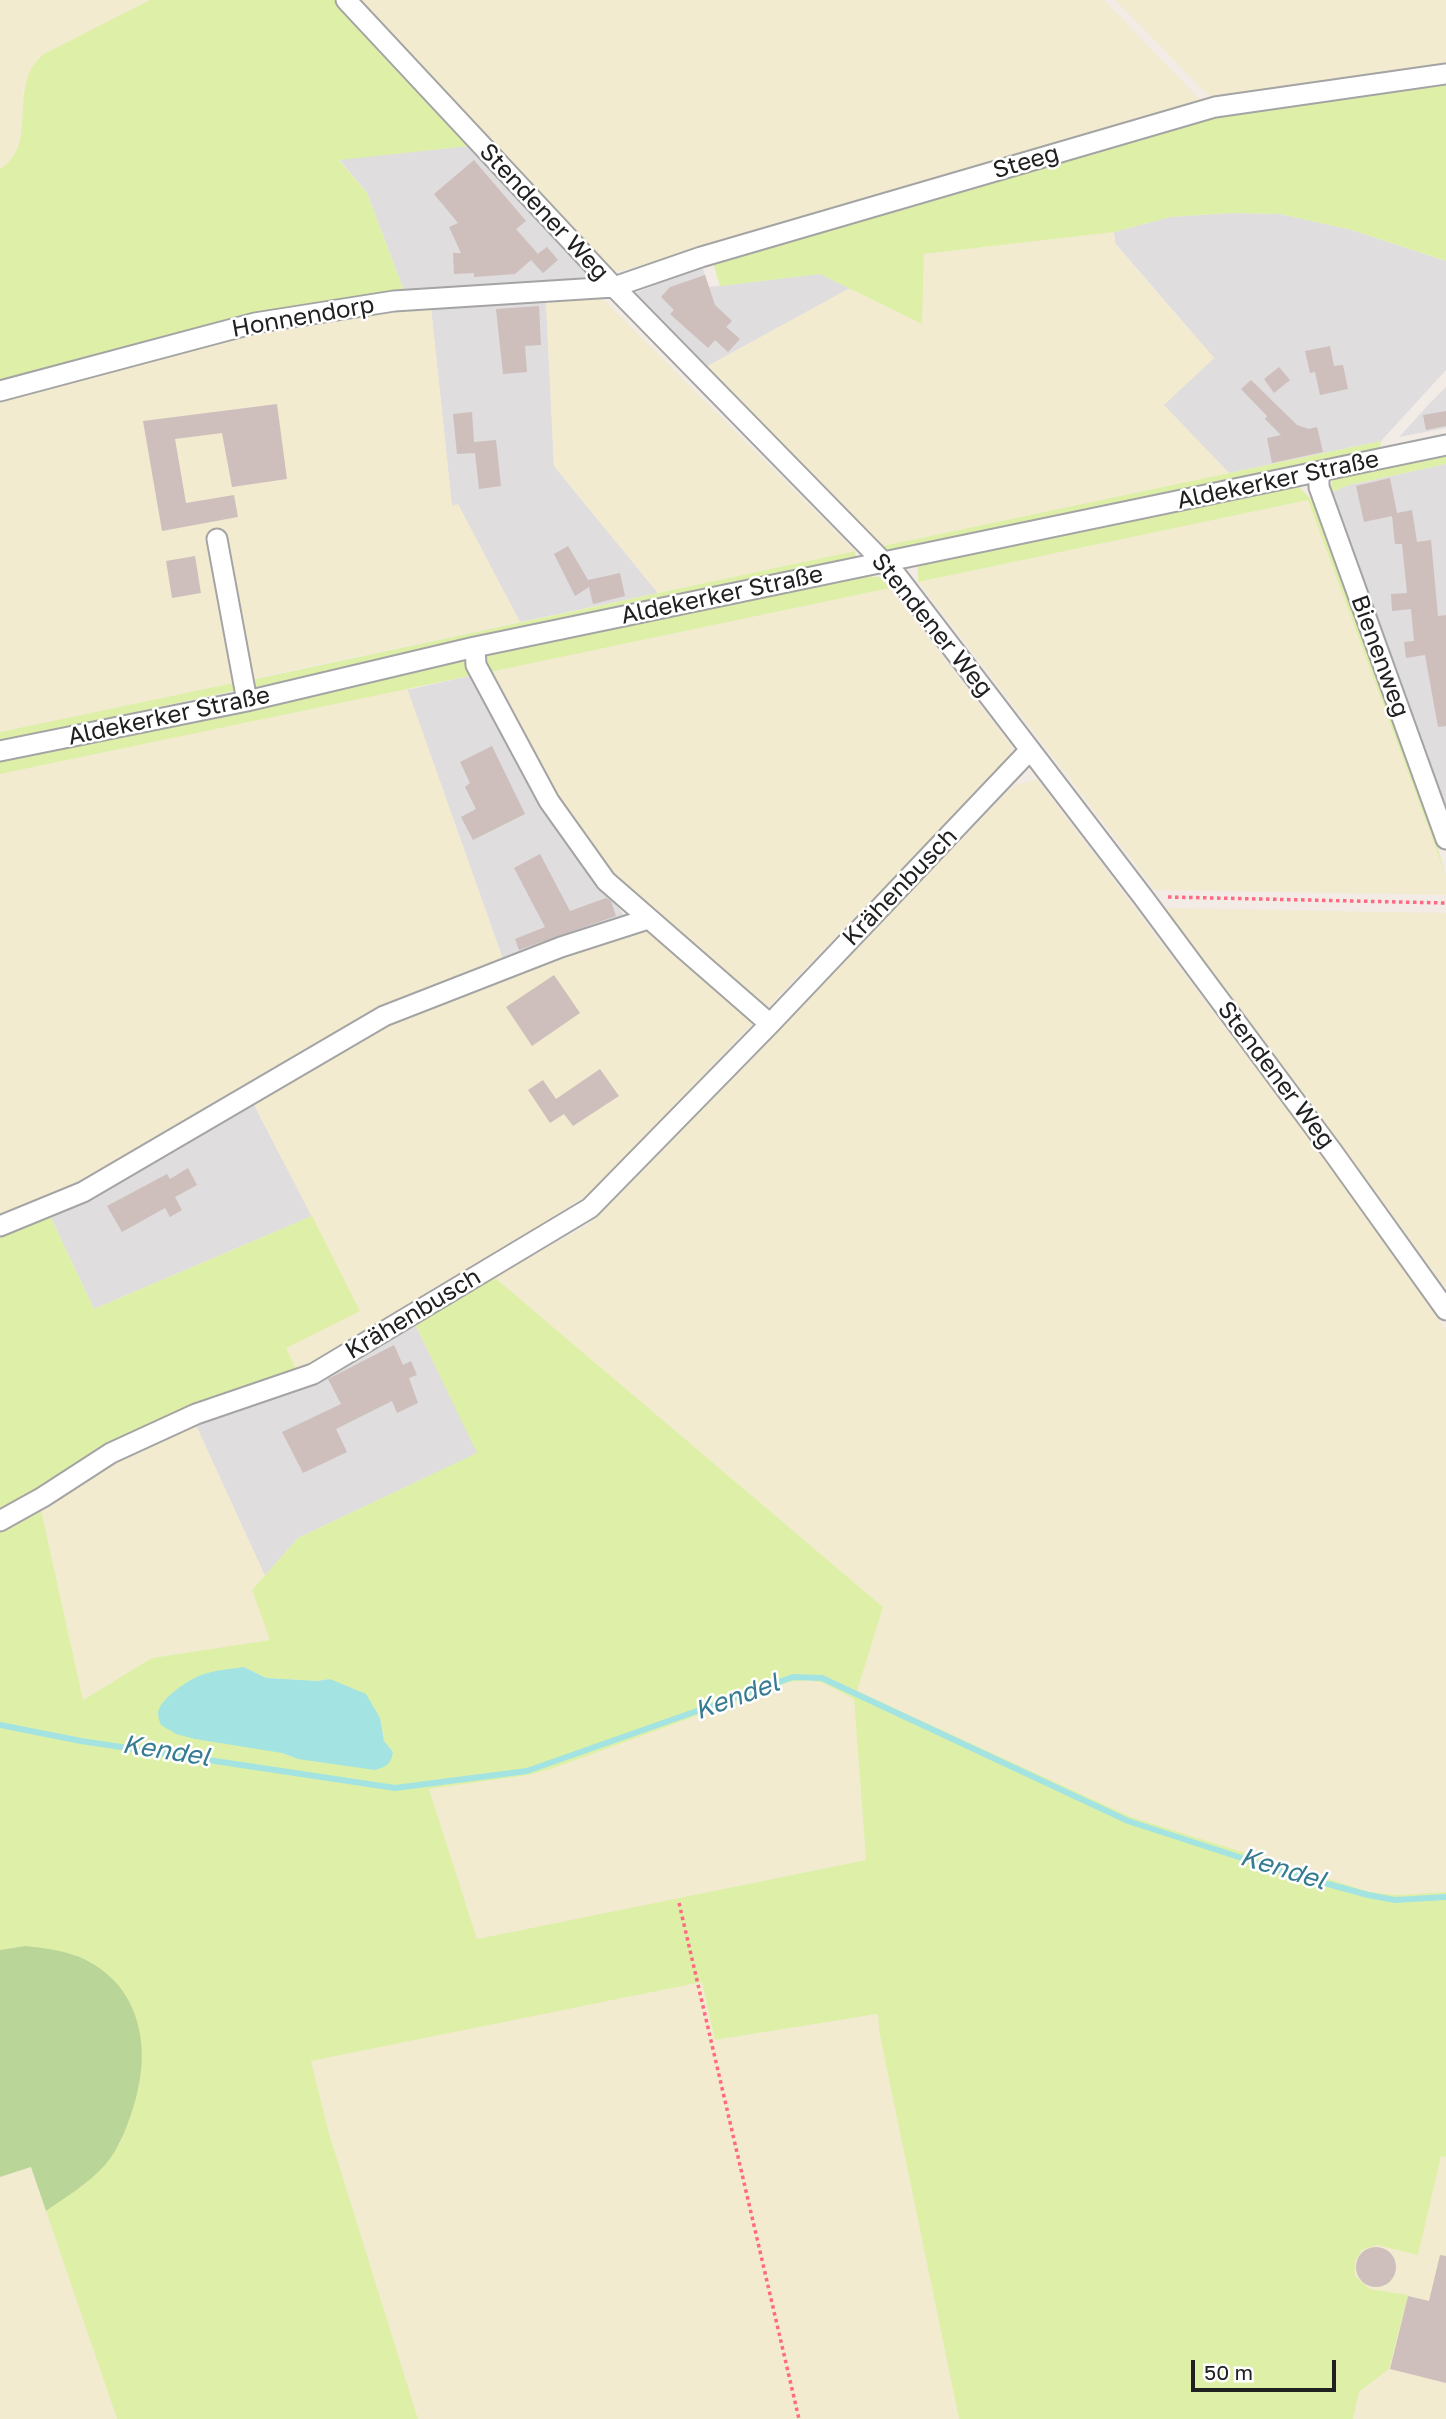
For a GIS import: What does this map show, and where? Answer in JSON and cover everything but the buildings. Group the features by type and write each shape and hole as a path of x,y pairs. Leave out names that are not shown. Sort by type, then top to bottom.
{"street":[{"name":"Stendener Weg","path":"346,0 614,288 884,561 1143,897 1332,1151 1446,1310"},
{"name":"Steeg","path":"614,288 701,257 1215,107 1446,74"},
{"name":"Honnendorp","path":"0,391 255,323 394,301 614,288"},
{"name":"Aldekerker Straße","path":"0,751 247,701 475,647 1446,445"},
{"name":"Bienenweg","path":"1319,472 1319,488 1446,838"},
{"path":"216,539 247,701"},
{"path":"475,647 477,665 549,801 606,881 770,1024"},
{"name":"Krähenbusch","path":"0,1521 111,1453 196,1414 313,1374 590,1208 770,1024 1030,750"},
{"path":"0,1226 83,1192 384,1016 561,947 648,919"}],"path":[{"path":"1143,897 1446,903"},
{"path":"679,1903 799,2419"}],"shaded area":[{"path":"0,0 150,0 37,59 23,88 22,127 17,146 12,158 0,169"},
{"path":"361,0 1104,0 1204,104 1066,139 831,213 613,273"},
{"path":"1115,0 1446,0 1446,63 1214,101"},
{"path":"469,146 591,277 404,291 367,193 339,159"},
{"path":"1230,213 1280,214 1352,230 1446,261 1446,370 1381,441 1229,473 1163,405 1214,358 1115,243 1114,232 1170,217"},
{"path":"1114,232 1115,244 1214,358 1164,405 1229,473 883,546 706,367 850,288 922,324 924,254"},
{"path":"702,266 709,287 820,274 850,288 706,367 633,294"},
{"path":"602,298 855,551 658,593 554,466 546,301"},
{"path":"546,301 554,466 658,593 520,622 458,505 452,507 431,308"},
{"path":"431,308 452,506 458,504 520,622 0,732 0,400 267,328 349,315"},
{"path":"1446,387 1446,428 1399,437 1431,402"},
{"path":"1446,464 1446,818 1420,738 1329,493 1349,485"},
{"path":"1308,500 1446,876 1446,895 1155,890 918,582"},
{"path":"890,588 1012,747 1009,758 768,1007 670,923 648,914 610,877 554,798 485,673"},
{"path":"474,675 544,803 625,917 504,962 407,690"},
{"path":"407,688 504,962 80,1185 0,1219 0,774"},
{"path":"1037,779 1356,1201 1446,1330 1446,1892 1396,1895 1370,1892 1131,1817 856,1691 883,1607 494,1277 589,1224 1013,786"},
{"path":"1160,908 1446,913 1446,1289 1372,1187"},
{"path":"649,926 755,1021 590,1193 372,1333 298,1373 285,1348 360,1310 252,1101 386,1026 558,954"},
{"path":"252,1101 312,1216 94,1309 49,1214"},
{"path":"414,1322 478,1453 298,1538 265,1576 194,1421"},
{"path":"194,1421 265,1576 252,1590 271,1640 152,1658 83,1700 40,1505 111,1456"},
{"path":"808,1680 823,1683 854,1699 866,1860 477,1939 429,1789 529,1775 554,1768 789,1682"},
{"path":"702,1982 716,2040 878,2014 879,2031 959,2419 418,2419 328,2130 310,2061"},
{"path":"1441,2156 1446,2157 1446,2419 1353,2419 1359,2392 1389,2369 1407,2295 1370,2289 1355,2276 1355,2262 1362,2250 1377,2245"},
{"path":"31,2167 117,2419 0,2419 0,2177"}],"green space":[{"path":"150,0 336,0 469,146 339,160 367,193 404,291 0,382 0,169 12,158 19,144 26,81 33,66 44,54"},
{"path":"1446,84 1446,261 1352,230 1280,214 1230,213 1170,217 1114,232 924,254 922,324 820,274 720,286 713,263 995,179 1230,114"},
{"path":"1381,441 1380,448 891,553 883,546"},
{"path":"1446,451 1446,464 1349,485 1329,493 1334,475"},
{"path":"1296,484 1312,500 1357,605 1402,728 1446,876 1308,500 918,582 918,564"},
{"path":"855,551 856,557 848,562 250,688 246,681"},
{"path":"862,576 880,577 890,588 485,673 484,661 489,655"},
{"path":"464,661 470,663 474,675 0,774 0,760"},
{"path":"233,683 233,691 0,741 0,732"},
{"path":"49,1214 94,1309 312,1216 360,1311 286,1348 298,1373 0,1514 0,1232"},
{"path":"494,1277 883,1607 857,1691 1131,1817 1370,1892 1396,1895 1446,1892 1446,2157 1441,2156 1418,2255 1377,2245 1362,2250 1355,2262 1355,2276 1370,2289 1408,2295 1389,2369 1359,2392 1353,2419 959,2419 879,2031 878,2014 715,2040 702,1982 311,2061 328,2130 418,2419 117,2419 46,2211 85,2184 120,2143 139,2086 76,1955 25,1946 0,1950 0,1528 40,1505 83,1700 152,1658 270,1640 252,1590 298,1538 477,1453 414,1322","holes":["244,1667 266,1678 317,1681 330,1679 380,1718 384,1741 393,1752 298,1759 282,1753","808,1680 823,1683 854,1699 866,1860 477,1939 429,1789 529,1775 554,1768 789,1682"]},
{"path":"25,1946 77,1956 114,1980 135,2015 142,2055 136,2098 116,2150 91,2178 46,2211 31,2167 0,2177 0,1950"}],"water":[{"path":"244,1667 266,1678 317,1681 330,1679 366,1694 380,1718 384,1741 393,1752 389,1762 375,1770 298,1759 282,1753 195,1739 176,1734 161,1725 159,1708 184,1684 198,1676"}],"waterway":[{"name":"Kendel","path":"0,1725 81,1741 395,1788 527,1771 793,1677 822,1678 1128,1821 1288,1873 1368,1895 1395,1900 1446,1897"}]}
